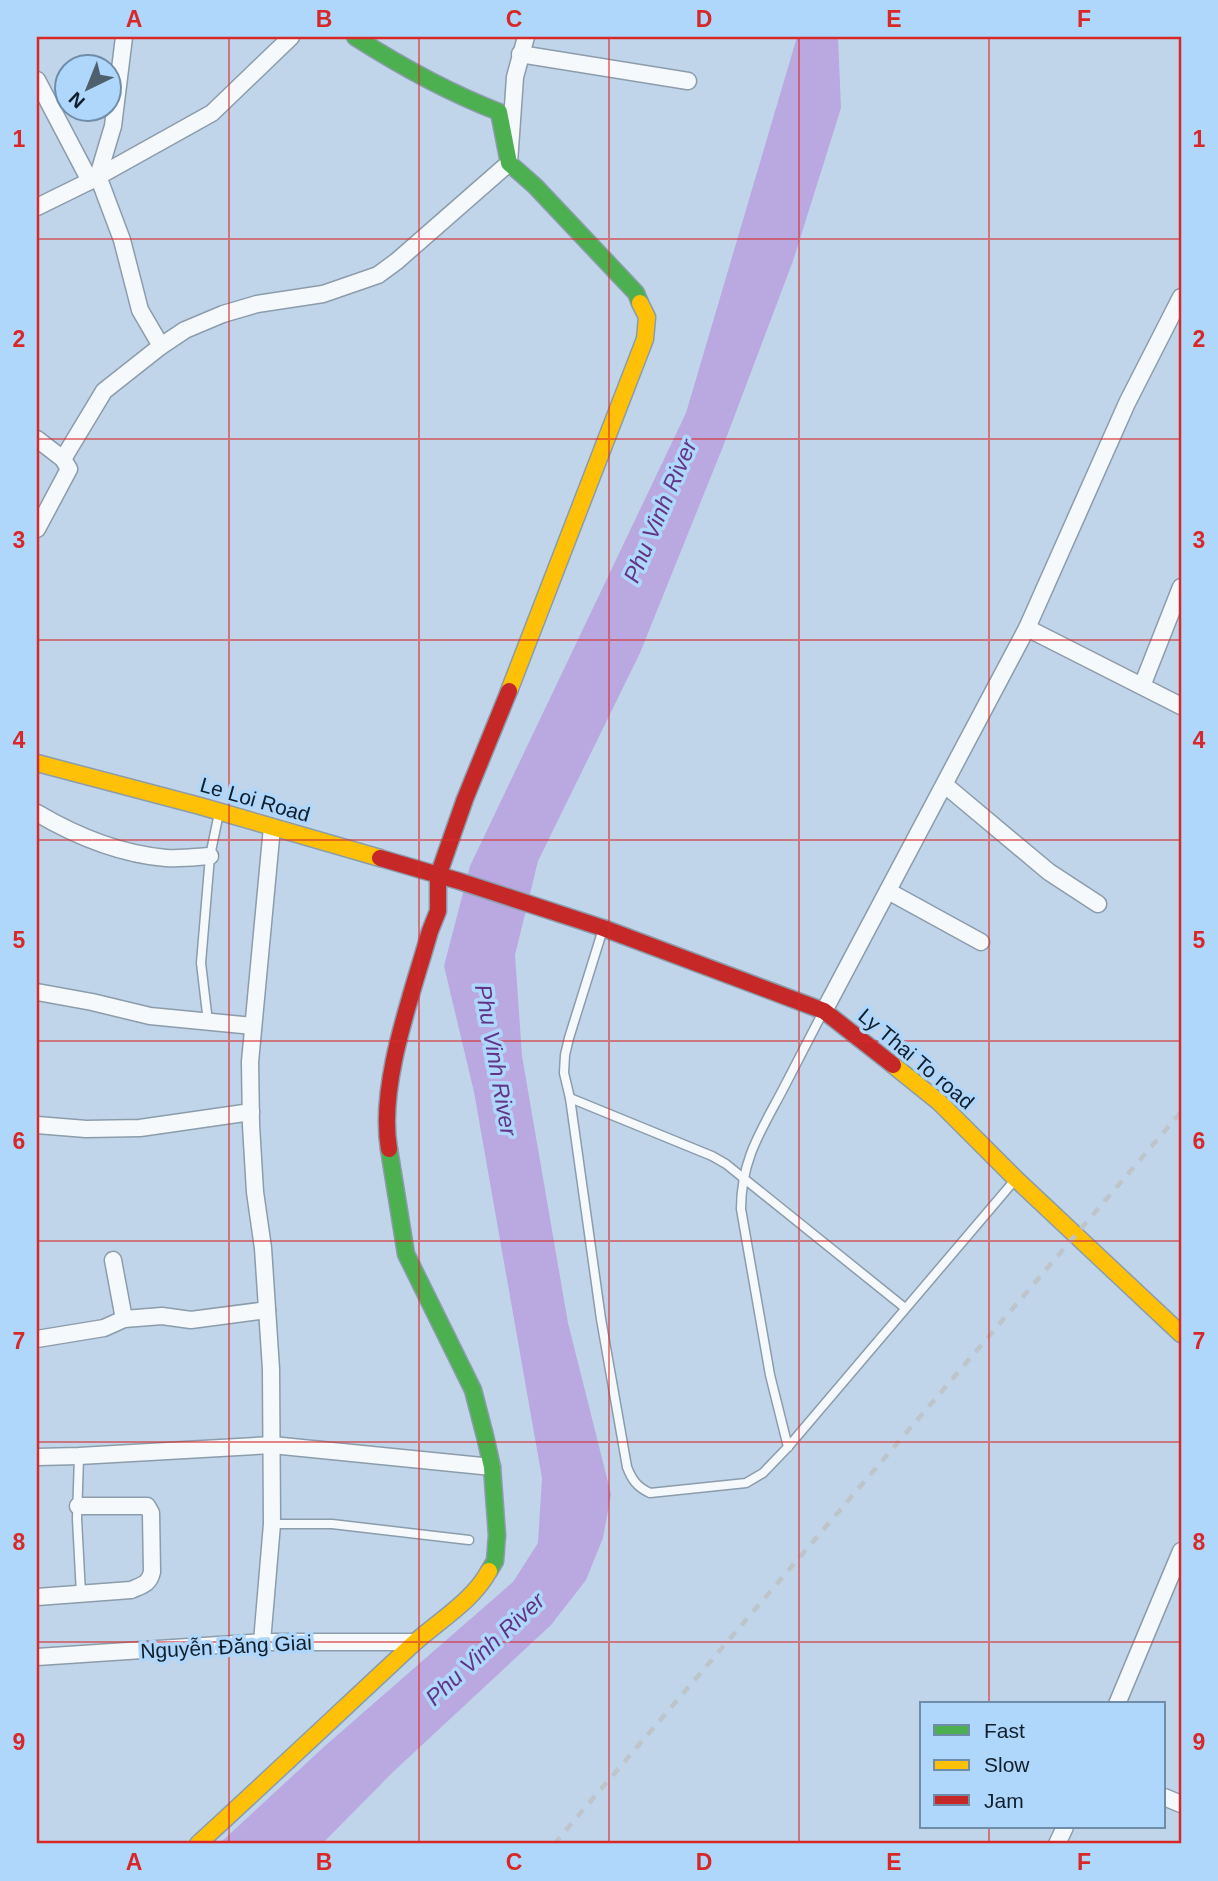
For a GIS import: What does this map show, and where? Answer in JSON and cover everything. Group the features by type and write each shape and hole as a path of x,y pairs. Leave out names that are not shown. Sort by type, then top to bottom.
{"street":[{"path":"94,179 113,126 124,37"},
{"path":"37,207 94,179 212,113 291,37"},
{"path":"198,1844 415,1642 471,1595 485,1579 495,1561 497,1535 492,1467 473,1390 406,1254 387,1138 386,1115 395,1056 438,911 438,876 465,799 517,672 645,339 647,317 636,293 535,186 509,163 499,112 468,100 400,66 355,37"},
{"path":"63,459 104,391 185,330 223,314 257,304 323,295 378,275 509,163 515,77 526,37"},
{"path":"520,54 688,81"},
{"path":"37,80 94,179 122,240 141,310 161,346"},
{"path":"824,1011 1027,628 1127,403 1180,304"},
{"path":"37,439 63,459 69,468 37,529"},
{"path":"1142,686 1181,587"},
{"path":"1027,628 1181,706"},
{"name":"Le Loi Road","path":"37,763 219,811 459,881 562,915"},
{"path":"945,785 1049,872 1098,904"},
{"path":"37,813 100,844 132,853 168,858 210,856"},
{"path":"262,1642 272,1524 271,1370 263,1248 255,1192 250,1062 272,827"},
{"path":"888,891 981,942"},
{"name":"Ly Thai To road","path":"562,915 824,1011 939,1101 1016,1179 1181,1334"},
{"path":"37,992 150,1016 253,1026"},
{"path":"37,1125 86,1129 140,1128 251,1112"},
{"path":"113,1260 124,1319"},
{"path":"37,1339 104,1328 124,1319 162,1316 191,1320 267,1310"},
{"path":"37,1457 272,1445 492,1467"},
{"path":"37,1597 131,1590 146,1584 150,1579 151,1513 147,1506 78,1506"},
{"path":"1118,1702 1181,1551"},
{"name":"Nguyễn Đăng Giai","path":"37,1657 262,1642 415,1642"},
{"path":"1057,1844 1065,1828"}],"lane":[{"path":"208,1022 201,963 210,856 219,811"},
{"path":"603,928 565,1055 564,1073 570,1098 601,1319 627,1467 638,1487 650,1493 746,1483 763,1473 1016,1179"},
{"path":"788,1447 770,1375 743,1222 741,1193 743,1176 754,1143 824,1011"},
{"path":"570,1098 726,1164 905,1308"},
{"path":"79,1456 81,1594"},
{"path":"272,1524 332,1524 469,1540"}],"water":[{"name":"Phu Vinh River","path":"797,37 838,37 841,108 793,261 722,449 640,653 538,861 515,955 522,1056 568,1323 611,1494 603,1538 586,1580 551,1625 393,1772 322,1844 219,1844 326,1745 513,1582 538,1543 542,1478 474,1092 444,966 470,866 686,413"}],"railway":[{"path":"554,1844 1181,1112"}],"traffic: fast":[{"path":"355,37 425,78 499,112 509,163 535,186 636,293 640,303"},
{"path":"389,1149 406,1254 473,1390 485,1436 492,1467 497,1535 495,1561 489,1571"}],"traffic: slow":[{"path":"509,691 645,339 647,317 640,303"},
{"path":"37,763 380,858"},
{"path":"893,1065 939,1102 1016,1179 1181,1334"},
{"path":"198,1844 413,1644 464,1602 489,1571"}],"traffic: jam":[{"path":"389,1149 387,1124 392,1068 406,1011 438,911 438,876 465,799 509,691"},
{"path":"380,858 603,928 824,1011 893,1065"}]}
